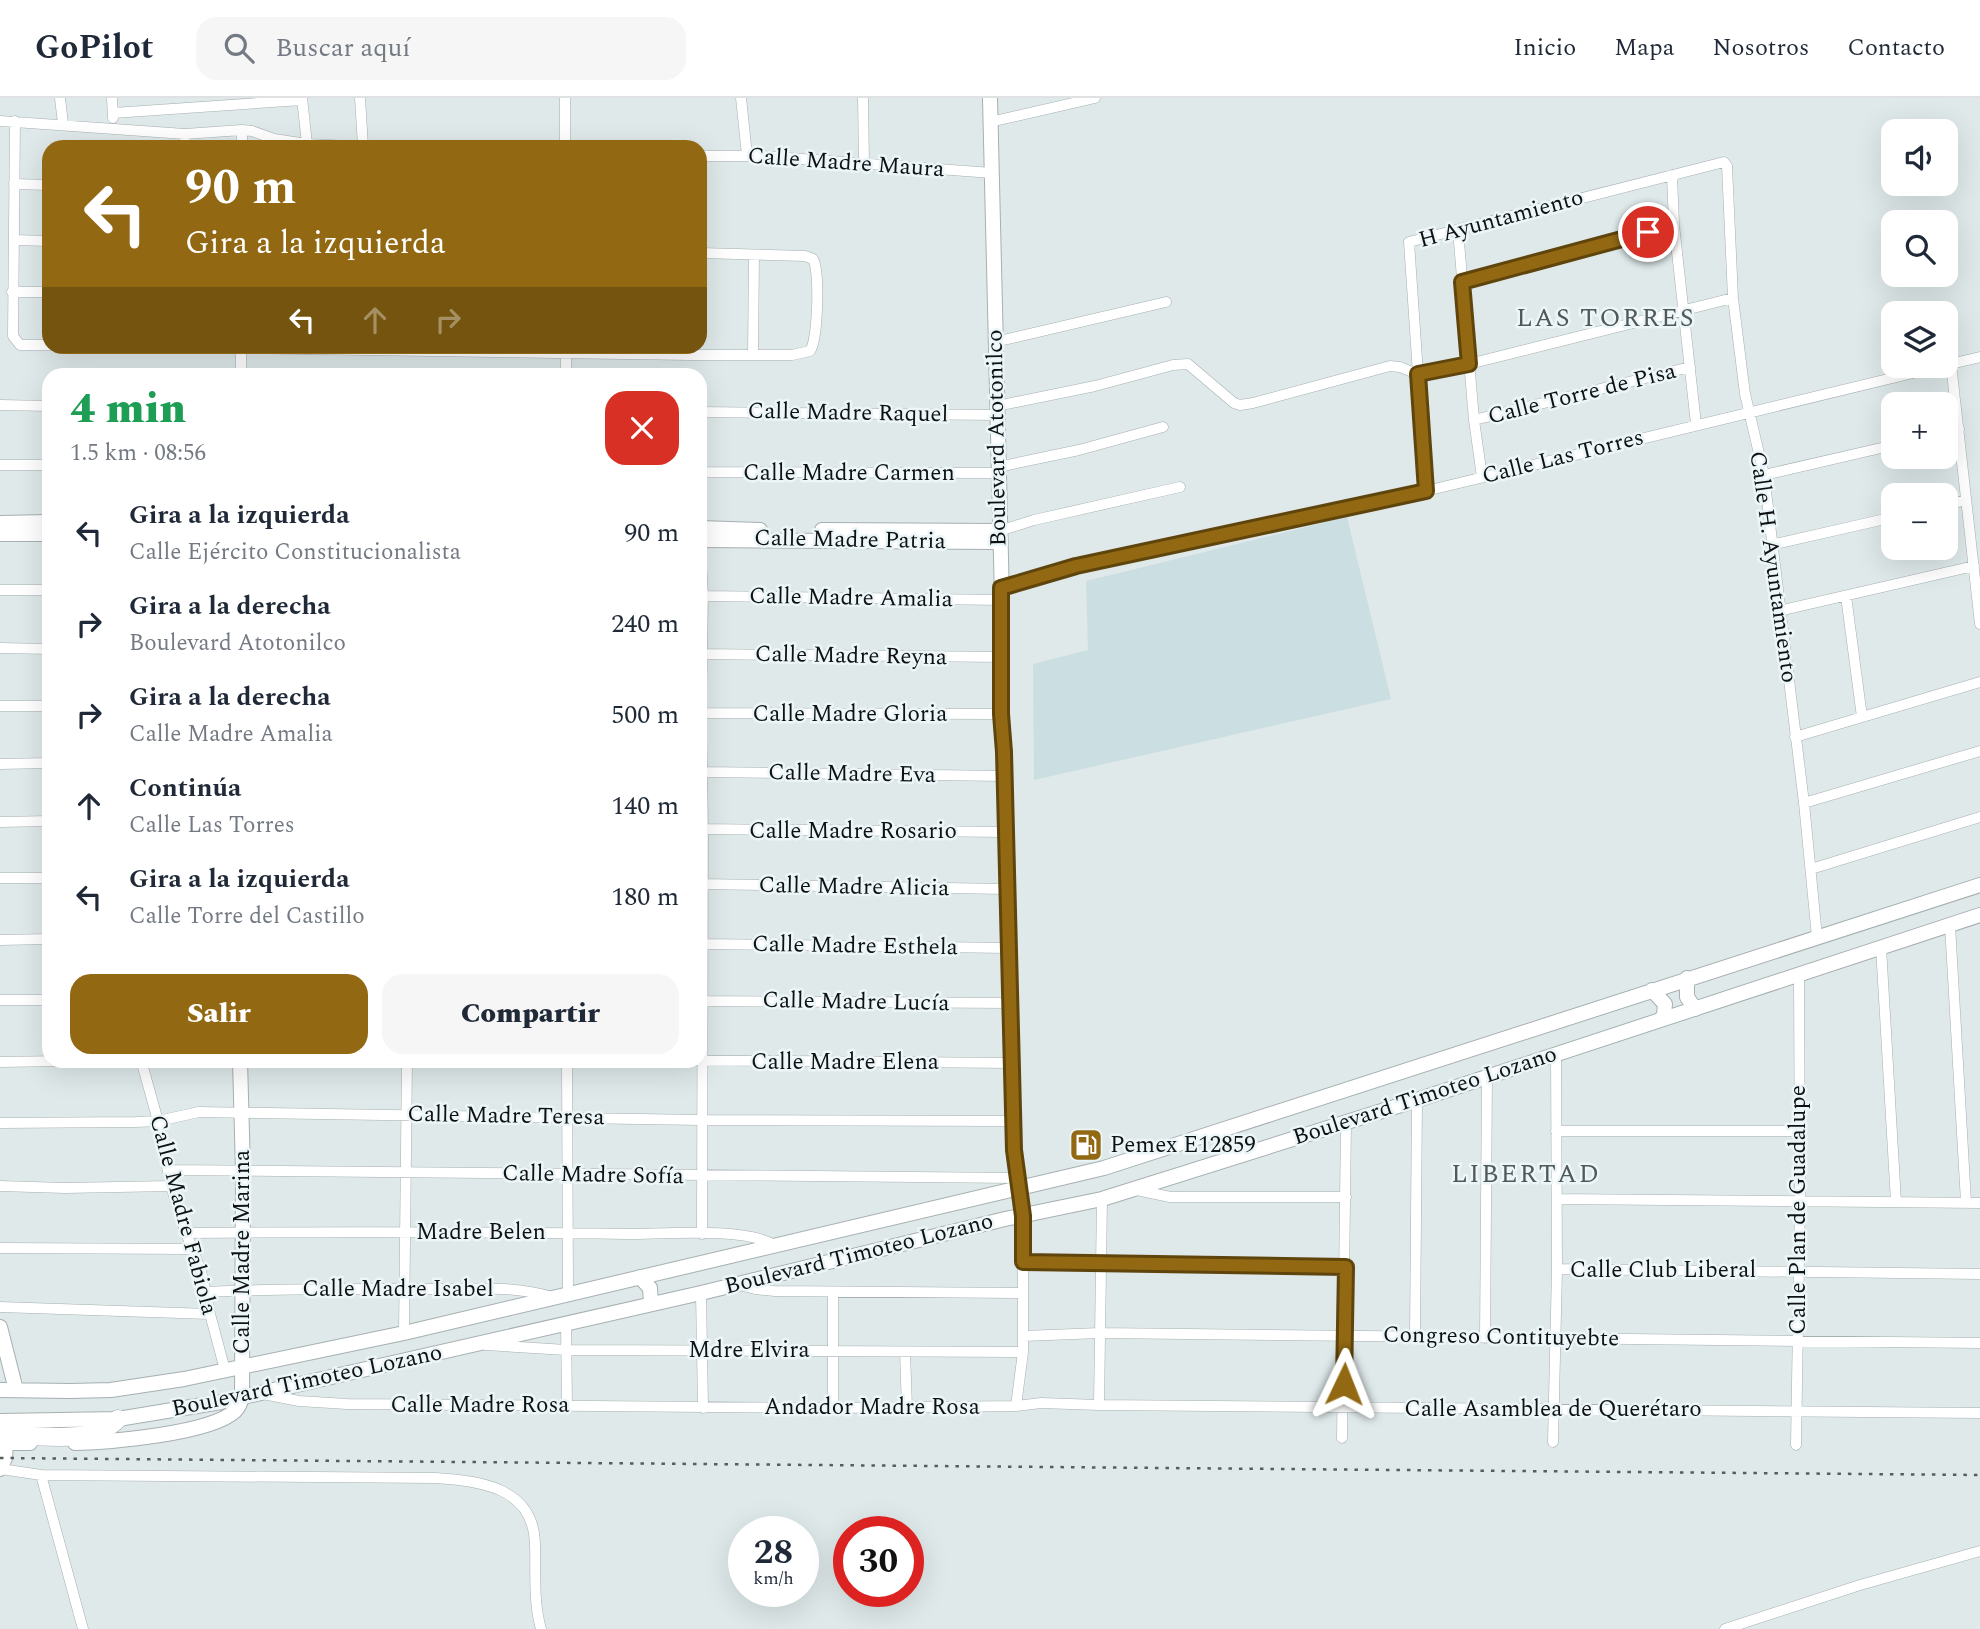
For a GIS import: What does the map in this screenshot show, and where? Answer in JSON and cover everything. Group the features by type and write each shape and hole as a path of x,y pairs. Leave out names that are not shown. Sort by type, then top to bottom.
{"highway":[{"path":"2,1440 92,1435 101,1432 118,1419"}],"main road":[{"name":"Boulevard Atotonilco","path":"990,98 1000,536 1001,714 1007,832 1014,1121 1023,1216"},
{"path":"0,523 42,523"},
{"name":"Calle Madre Patria","path":"707,528 1000,536"},
{"path":"0,534 42,534"},
{"name":"Calle Madre Patria","path":"707,540 1000,536"},
{"name":"Boulevard Timoteo Lozano","path":"0,1390 111,1390 225,1370 404,1333 775,1245 1018,1183 1129,1161 1980,885"},
{"name":"Boulevard Timoteo Lozano","path":"0,1421 118,1419 242,1397 1102,1199 1417,1100 1980,915"},
{"path":"1687,978 1686,996 1695,1009"},
{"path":"1652,990 1665,1004 1664,1015 1660,1020"},
{"name":"Calle Madre Marina","path":"240,1068 243,1171 242,1397"},
{"path":"675,1269 674,1287 681,1297"},
{"path":"640,1277 650,1288 651,1304"},
{"path":"0,1327 16,1390"},
{"path":"1,1469 2,1440 93,1442 160,1435 226,1417 240,1406 242,1397"}],"street":[{"path":"60,98 63,124"},
{"path":"111,98 114,128"},
{"path":"360,98 363,140"},
{"path":"565,98 565,140"},
{"path":"741,98 747,155"},
{"path":"863,98 864,164"},
{"path":"990,122 1095,98"},
{"path":"113,113 302,99 307,140"},
{"path":"0,120 185,134 242,130 281,140"},
{"path":"15,121 13,336 20,345 42,345"},
{"path":"242,130 242,140"},
{"path":"185,134 185,140"},
{"name":"Calle Madre Maura","path":"707,156 747,155 992,173"},
{"name":"H Ayuntamiento","path":"1418,374 1408,248 1411,240 1719,162"},
{"name":"Calle H. Ayuntamiento","path":"1719,162 1724,162 1727,166 1733,298 1749,412 1764,475 1804,803 1817,937"},
{"path":"1672,175 1682,310 1696,424"},
{"path":"14,184 42,185"},
{"path":"1462,282 1674,225"},
{"path":"1458,230 1474,420 1482,477"},
{"path":"13,240 42,241"},
{"path":"707,253 810,257 815,262 817,277 814,342 810,351 792,355 707,352"},
{"path":"753,355 754,255"},
{"path":"12,292 42,292"},
{"path":"1426,491 1418,374 1469,364 1733,298"},
{"path":"995,342 1166,302"},
{"name":"Calle Las Torres","path":"1958,362 1980,357"},
{"name":"Calle Madre Raquel","path":"707,412 997,411 1173,365 1188,364 1240,405 1390,366 1418,374"},
{"name":"Calle Torre de Pisa","path":"1474,420 1689,367"},
{"name":"Calle Las Torres","path":"1183,544 1426,491 1892,378"},
{"path":"1949,378 1959,429 1980,624"},
{"path":"0,405 42,405"},
{"name":"Calle Madre Carmen","path":"707,472 998,470 1163,427"},
{"path":"1764,475 1881,448"},
{"path":"0,465 42,465"},
{"path":"1000,536 1034,520 1180,487"},
{"path":"1958,502 1966,500"},
{"path":"1771,545 1881,520"},
{"name":"Calle Madre Amalia","path":"707,596 1001,594 1076,566 1183,544"},
{"path":"1779,611 1974,566"},
{"path":"0,590 42,590"},
{"path":"1846,596 1862,717"},
{"path":"0,648 42,649"},
{"name":"Calle Madre Reyna","path":"707,654 1002,657"},
{"path":"1795,737 1980,682"},
{"path":"0,706 42,706"},
{"name":"Calle Madre Gloria","path":"707,713 1001,714"},
{"path":"1804,803 1980,751"},
{"path":"0,764 42,764"},
{"name":"Calle Madre Eva","path":"707,772 1005,776"},
{"path":"1811,869 1980,817"},
{"path":"0,822 42,821"},
{"name":"Calle Madre Rosario","path":"707,829 1007,832"},
{"path":"0,878 42,878"},
{"name":"Calle Madre Alicia","path":"707,884 1007,889"},
{"path":"1950,925 1966,1202"},
{"path":"0,940 42,939"},
{"name":"Calle Madre Esthela","path":"707,944 1010,948"},
{"path":"1881,947 1896,1202"},
{"name":"Calle Plan de Guadalupe","path":"1796,1445 1800,1201 1799,974"},
{"path":"0,1000 42,1000"},
{"name":"Calle Madre Lucía","path":"707,1001 1011,1003"},
{"path":"1553,1442 1557,1269 1556,1053"},
{"path":"0,1062 42,1061"},
{"name":"Calle Madre Elena","path":"707,1061 1012,1063"},
{"name":"Calle Madre Fabiola","path":"143,1068 158,1121 171,1186 201,1270 225,1370"},
{"path":"404,1333 407,1068"},
{"path":"567,1068 568,1294"},
{"path":"702,1068 702,1234"},
{"path":"1485,1338 1487,1077"},
{"path":"1415,1336 1417,1100"},
{"name":"Calle Madre Teresa","path":"0,1123 158,1121 188,1113 1014,1121"},
{"path":"1342,1438 1346,1122"},
{"path":"1556,1131 1798,1130"},
{"name":"Calle Madre Sofía","path":"169,1170 1018,1183"},
{"path":"0,1185 65,1188 171,1186"},
{"path":"1137,1190 1170,1197 1346,1197"},
{"path":"1099,1405 1102,1199"},
{"path":"1557,1199 1980,1203"},
{"name":"Boulevard Atotonilco","path":"1016,1406 1023,1352 1023,1216"},
{"name":"Madre Belen","path":"186,1233 702,1234 751,1236 775,1245"},
{"path":"0,1248 193,1249"},
{"path":"1023,1262 1346,1267"},
{"name":"Calle Club Liberal","path":"1557,1269 1980,1273"},
{"path":"736,1284 755,1289 833,1293 1023,1293"},
{"name":"Calle Madre Isabel","path":"206,1292 513,1290 553,1297"},
{"path":"701,1293 703,1408"},
{"path":"833,1293 833,1408"},
{"path":"0,1307 210,1314"},
{"path":"566,1323 567,1405"},
{"name":"Congreso Contituyebte","path":"1023,1336 1100,1333 1980,1343"},
{"name":"Mdre Elvira","path":"475,1345 566,1350 1023,1352"},
{"path":"905,1352 907,1408"},
{"name":"Calle Madre Rosa","path":"259,1393 281,1399 347,1404 703,1408"},
{"name":"Calle Asamblea de Querétaro","path":"1041,1403 1980,1413"},
{"name":"Andador Madre Rosa","path":"703,1408 907,1408 1041,1403"},
{"path":"1,1469 41,1475 453,1479 486,1484 517,1500 530,1516 534,1530 536,1595 541,1629"},
{"path":"41,1475 83,1629"},
{"path":"1725,1629 1860,1585 1980,1551"}],"shaded area":[{"path":"1347,517 1391,699 1034,780 1033,664 1088,650 1086,581"}],"railway":[{"path":"0,1458 1980,1475"}],"place":[{"name":"Pemex E12859","path":"1086,1145"}],"district":[{"name":"LAS TORRES","path":"1606,318"},
{"name":"LIBERTAD","path":"1526,1174"}],"route":[{"path":"1344,1384 1346,1267 1023,1262 1023,1216 1014,1150 1001,714 1001,588 1076,566 1426,491 1418,374 1469,364 1462,282 1648,232"}]}
